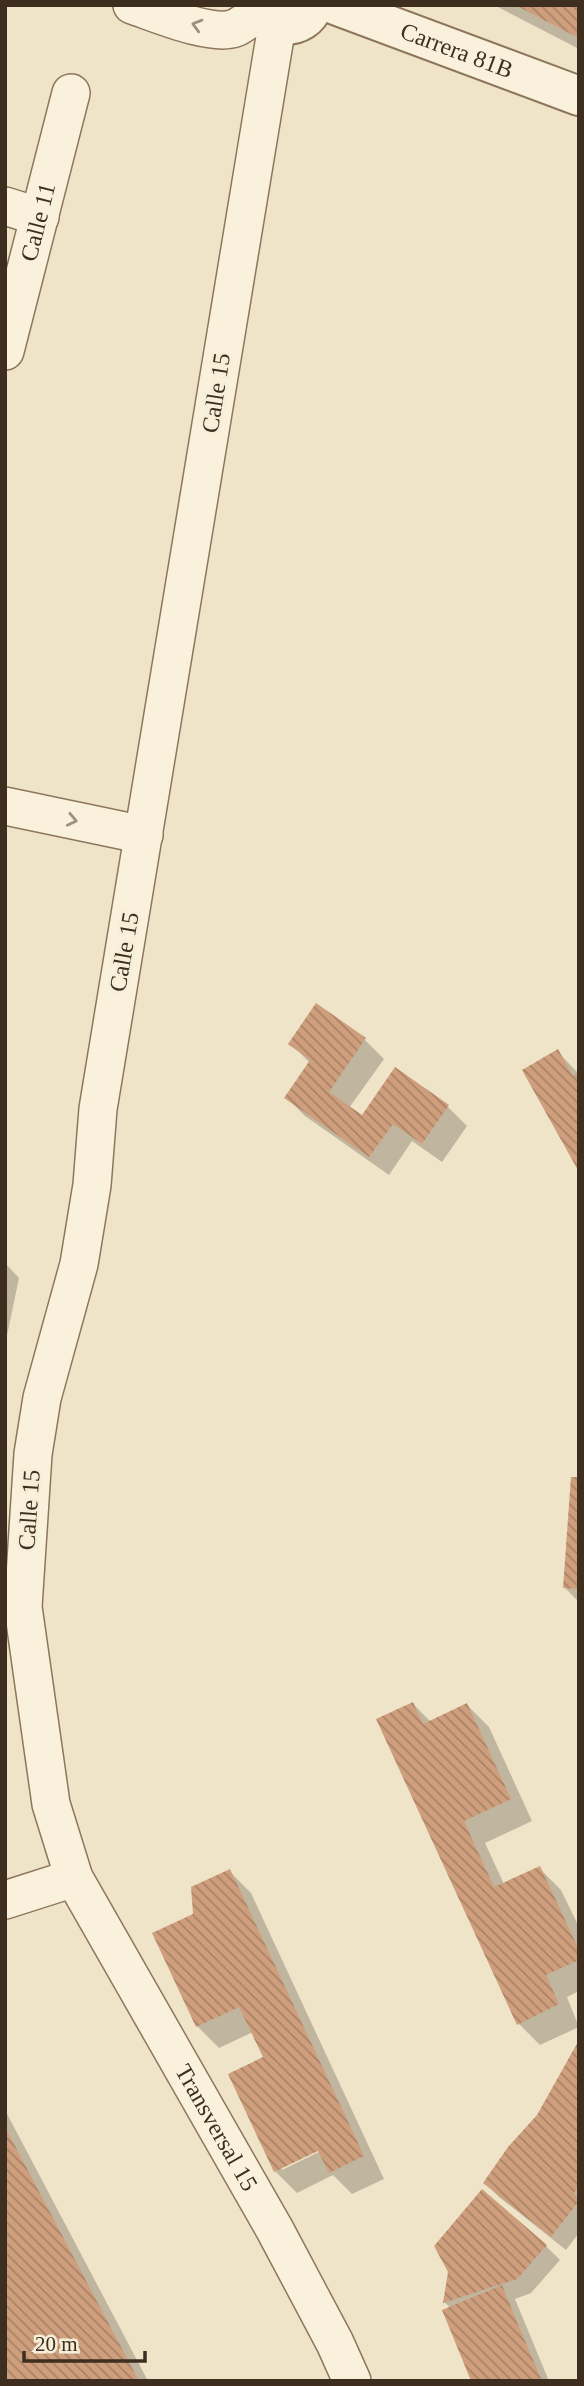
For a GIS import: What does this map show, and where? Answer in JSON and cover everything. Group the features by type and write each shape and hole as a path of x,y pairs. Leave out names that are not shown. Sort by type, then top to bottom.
{"street":[{"path":"132,5 207,28 224,30 236,28 264,14 290,25 302,21 314,5"},
{"name":"Carrera 81B","path":"335,5 579,96"},
{"name":"Calle 15","path":"74,1878 51,1804 14,1618 42,1398 79,1264 92,1185 98,1109 144,835 264,14"},
{"name":"Calle 11","path":"5,351 71,93"},
{"path":"5,206 40,217"},
{"path":"5,806 144,835"},
{"path":"5,1900 74,1878"},
{"name":"Transversal 15","path":"74,1878 275,2230 335,2343 352,2381"}],"building":[{"path":"515,5 579,5 579,38 571,34"},
{"path":"316,1003 366,1038 329,1092 362,1115 395,1067 449,1105 422,1144 393,1124 369,1157 284,1098 310,1060 288,1044"},
{"path":"558,1049 573,1076 579,1072 579,1172 522,1070"},
{"path":"571,1477 579,1477 579,1589 563,1588"},
{"path":"413,1702 423,1724 467,1703 511,1799 464,1821 494,1887 540,1866 579,1950 579,1960 546,1975 559,2004 517,2025 376,1719"},
{"path":"230,1869 364,2156 329,2173 318,2151 274,2172 228,2074 263,2057 239,2007 196,2027 152,1933 193,1914 191,1887"},
{"path":"579,2040 579,2186 574,2193 579,2201 551,2237 483,2183 508,2147 537,2115"},
{"path":"5,2127 139,2381 5,2381"},
{"path":"482,2189 547,2245 517,2279 443,2303 448,2272 434,2246"},
{"path":"502,2285 542,2381 471,2381 442,2310"}]}
